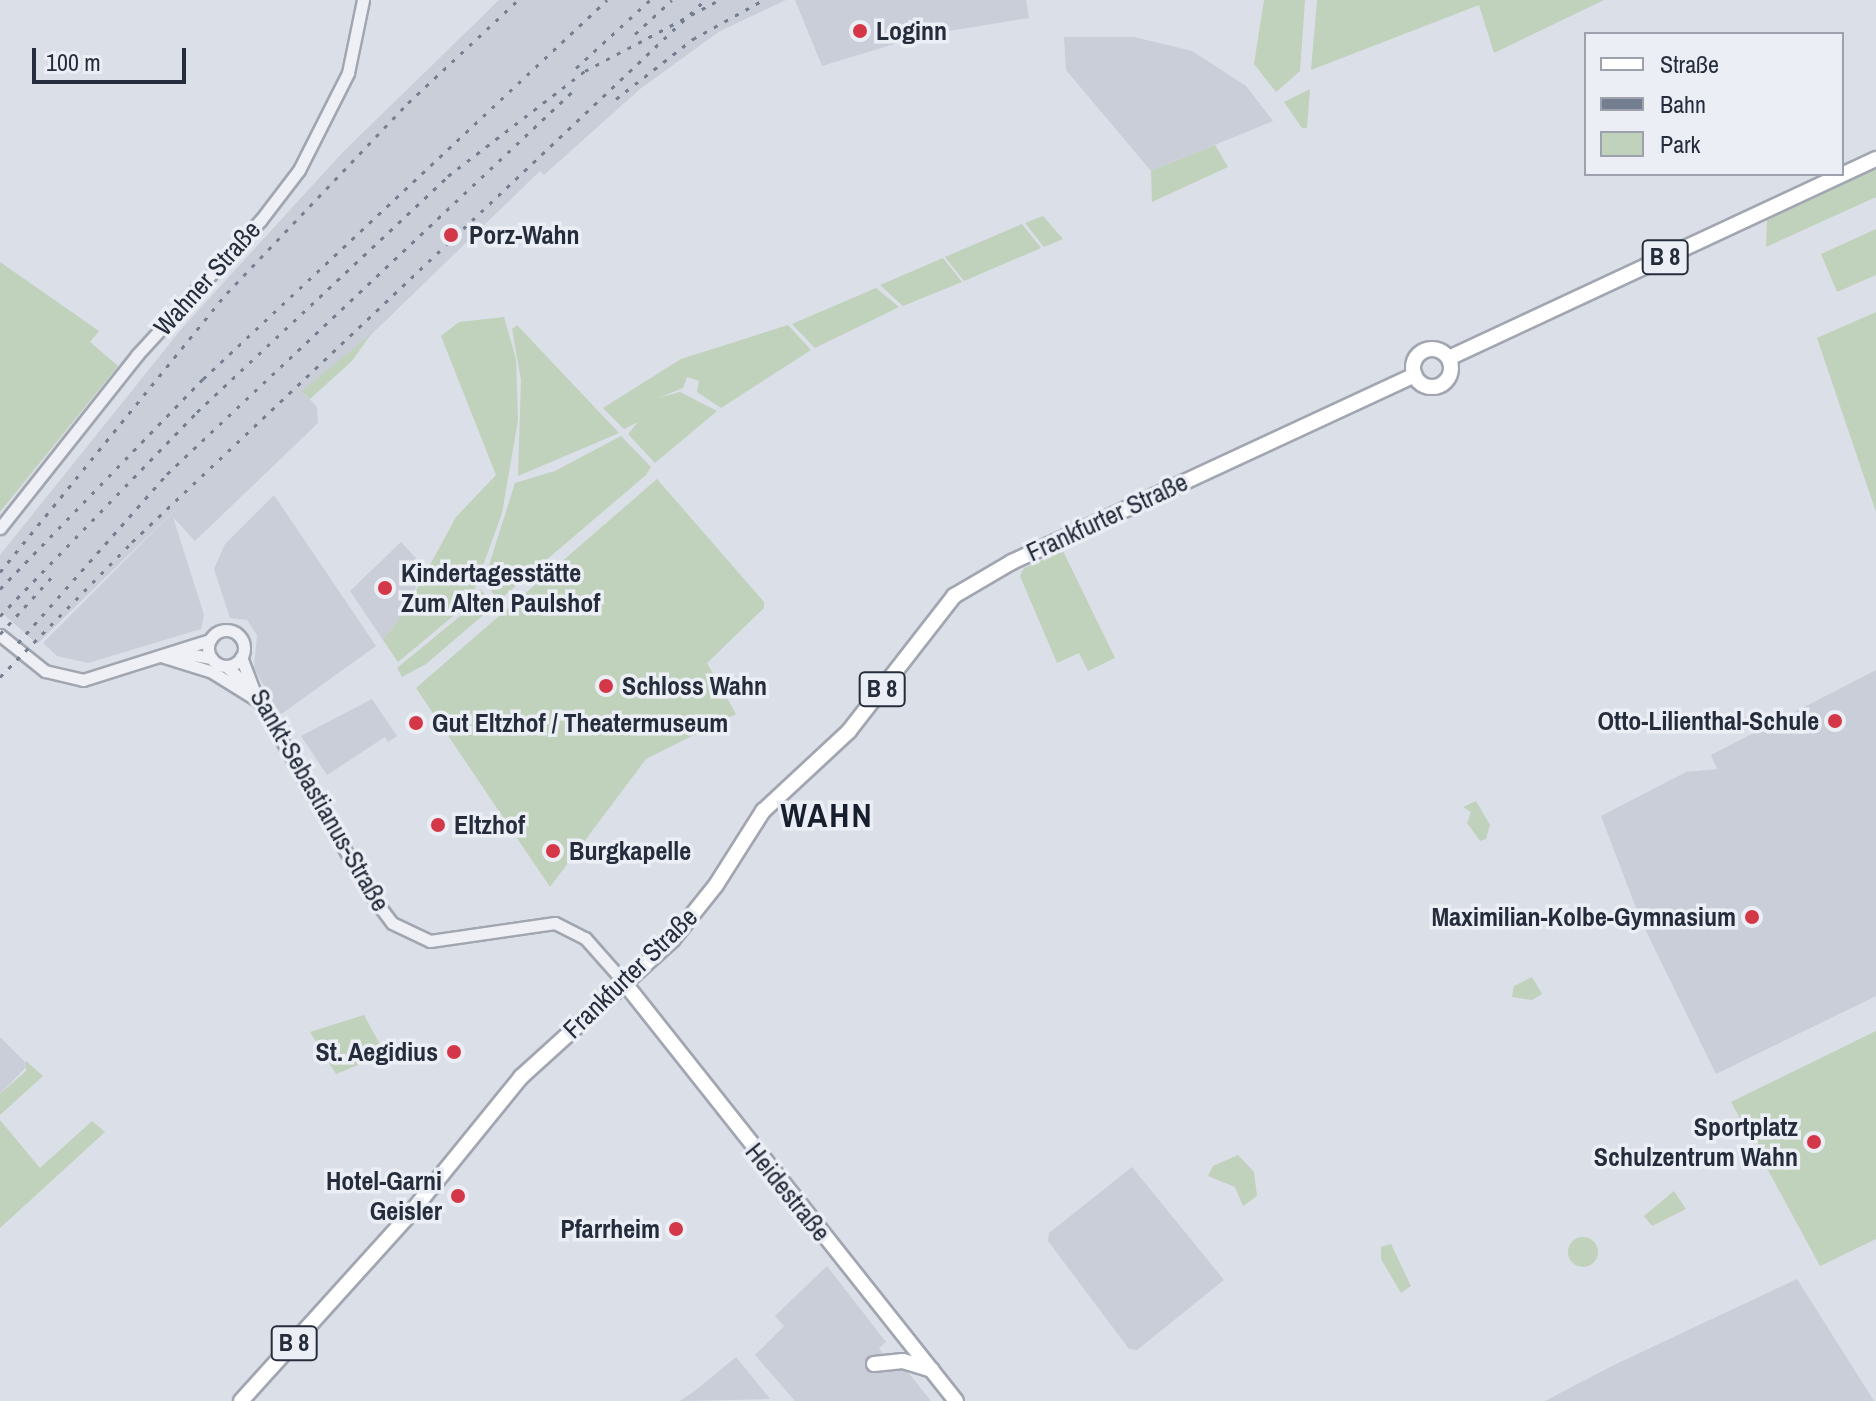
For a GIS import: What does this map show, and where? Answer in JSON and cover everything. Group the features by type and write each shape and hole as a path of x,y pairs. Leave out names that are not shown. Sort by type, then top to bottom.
{"main road":[{"name":"B 8","path":"1844,174 1876,159"},
{"name":"B 8","path":"1415,375 1416,358 1424,350 1441,350 1449,358 1840,176"},
{"path":"1415,375 1429,387 1441,385 1451,373 1449,358"},
{"name":"Frankfurter Straße","path":"241,1401 409,1215 501,1098 696,913 763,811 849,731 937,615 967,586 1415,375"},
{"name":"Heidestraße","path":"623,981 956,1401"},
{"path":"874,1364 903,1361 932,1370"}],"street":[{"name":"Wahner Straße","path":"0,528 137,355 260,221 299,170 348,73 363,0"},
{"path":"0,635 45,671 64,678 100,678 156,655 210,640 220,631 232,632 242,642 241,657 226,666"},
{"path":"210,640 211,658"},
{"path":"172,652 211,658 226,666 257,697"},
{"path":"156,655 212,672 257,697"},
{"name":"Sankt-Sebastianus-Straße","path":"241,657 257,697 371,895 392,923 430,941 555,923 585,938 623,981"}],"shaded area":[{"path":"499,0 786,0 720,31 640,89 544,175 540,171 344,361 303,392 317,407 318,423 195,541 173,517 204,615 201,629 88,663 57,656 43,643 183,502 37,644 0,611 0,555 183,327 343,152"},
{"path":"795,0 1026,0 1029,18 924,35 822,66"},
{"path":"1064,37 1134,37 1192,51 1246,86 1273,121 1151,171 1066,70"},
{"path":"274,495 376,646 280,715 254,668 257,635 247,620 230,618 214,569 225,544"},
{"name":"Kindertagesstätte Zum Alten Paulshof","path":"401,542 425,568 405,611 383,640 350,591"},
{"path":"1876,670 1876,996 1716,1074 1641,921 1601,816 1686,772 1717,769 1711,755"},
{"path":"372,699 397,736 388,742 385,737 327,775 301,736"},
{"path":"0,1037 28,1065 0,1094"},
{"path":"1132,1167 1224,1280 1137,1350 1129,1349 1048,1241 1049,1233"},
{"path":"827,1266 886,1342 879,1348 892,1366 907,1371 931,1401 795,1401 755,1355 784,1326 775,1316"},
{"path":"1797,1279 1874,1401 1545,1401 1614,1365"},
{"path":"736,1357 770,1399 680,1401 696,1390"}],"green space":[{"path":"1264,0 1305,0 1300,71 1276,92 1254,64"},
{"path":"1317,0 1604,0 1494,53 1479,5 1311,70"},
{"path":"1310,89 1307,128 1302,128 1284,102"},
{"path":"1215,145 1228,167 1152,202 1151,171"},
{"path":"1876,169 1876,197 1766,247 1767,220"},
{"path":"1043,216 1063,239 1044,247 1025,223"},
{"path":"1022,224 1041,248 964,281 945,257"},
{"path":"1876,229 1876,275 1837,292 1821,254"},
{"path":"943,258 962,282 903,306 880,285"},
{"path":"0,262 99,331 90,342 118,366 0,512"},
{"path":"876,288 899,307 815,348 792,324"},
{"path":"1876,312 1876,512 1817,338"},
{"path":"504,317 516,359 518,420 502,513 470,602 398,662 383,640 405,611 456,517 496,475 441,336 459,322"},
{"path":"517,325 619,433 518,476 521,380 512,329"},
{"path":"788,325 811,350 721,408 697,392 699,381 687,377 683,388 658,398 680,392 717,411 655,463 628,434 638,422 624,429 603,408 681,359"},
{"path":"371,334 352,361 310,399 302,391"},
{"path":"621,436 651,467 646,475 497,602 485,578 515,483 555,471"},
{"path":"657,479 764,602 764,608 707,663 736,714 646,759 550,887 416,688"},
{"path":"1063,551 1115,658 1088,671 1079,653 1057,663 1020,576 1024,568"},
{"path":"480,589 495,605 426,664 402,677 397,668 470,608"},
{"path":"1476,801 1490,825 1486,839 1480,841 1467,823 1471,812 1463,807"},
{"path":"1532,977 1542,994 1532,1000 1512,997 1514,986"},
{"path":"364,1015 385,1054 336,1074 310,1032"},
{"name":"Sportplatz Schulzentrum Wahn","path":"1876,1031 1876,1239 1820,1266 1731,1102"},
{"path":"26,1061 43,1076 0,1115 0,1094 26,1071"},
{"path":"0,1120 40,1168 92,1121 105,1132 0,1228"},
{"path":"1238,1155 1254,1172 1257,1196 1243,1206 1235,1187 1208,1176 1213,1166"},
{"path":"1674,1191 1686,1209 1652,1226 1644,1216"},
{"path":"1583,1237 1589,1238 1597,1246 1597,1258 1589,1266 1583,1267 1577,1266 1569,1258 1568,1252 1569,1246 1577,1238"},
{"path":"1391,1244 1411,1286 1401,1293 1381,1259 1381,1247"}],"railway":[{"path":"0,572 227,293 408,103 518,0"},
{"path":"0,589 203,379 607,0"},
{"path":"576,68 650,0"},
{"path":"635,34 672,0"},
{"path":"0,677 132,542 705,0"},
{"path":"0,616 197,412 448,176 585,71 719,0"},
{"path":"616,99 693,39 763,0"},
{"path":"18,643 167,474 573,91"},
{"path":"0,634 51,578"}],"place":[{"name":"Loginn","path":"860,31"},
{"name":"Porz-Wahn","path":"451,235"},
{"name":"Kindertagesstätte Zum Alten Paulshof","path":"385,588"},
{"name":"Schloss Wahn","path":"606,686"},
{"name":"Otto-Lilienthal-Schule","path":"1835,721"},
{"name":"Gut Eltzhof / Theatermuseum","path":"416,723"},
{"name":"Eltzhof","path":"438,825"},
{"name":"Burgkapelle","path":"553,851"},
{"name":"Maximilian-Kolbe-Gymnasium","path":"1752,917"},
{"name":"St. Aegidius","path":"454,1052"},
{"name":"Sportplatz Schulzentrum Wahn","path":"1814,1142"},
{"name":"Hotel-Garni Geisler","path":"458,1196"},
{"name":"Pfarrheim","path":"676,1229"}],"district":[{"name":"WAHN","path":"827,816"}]}
